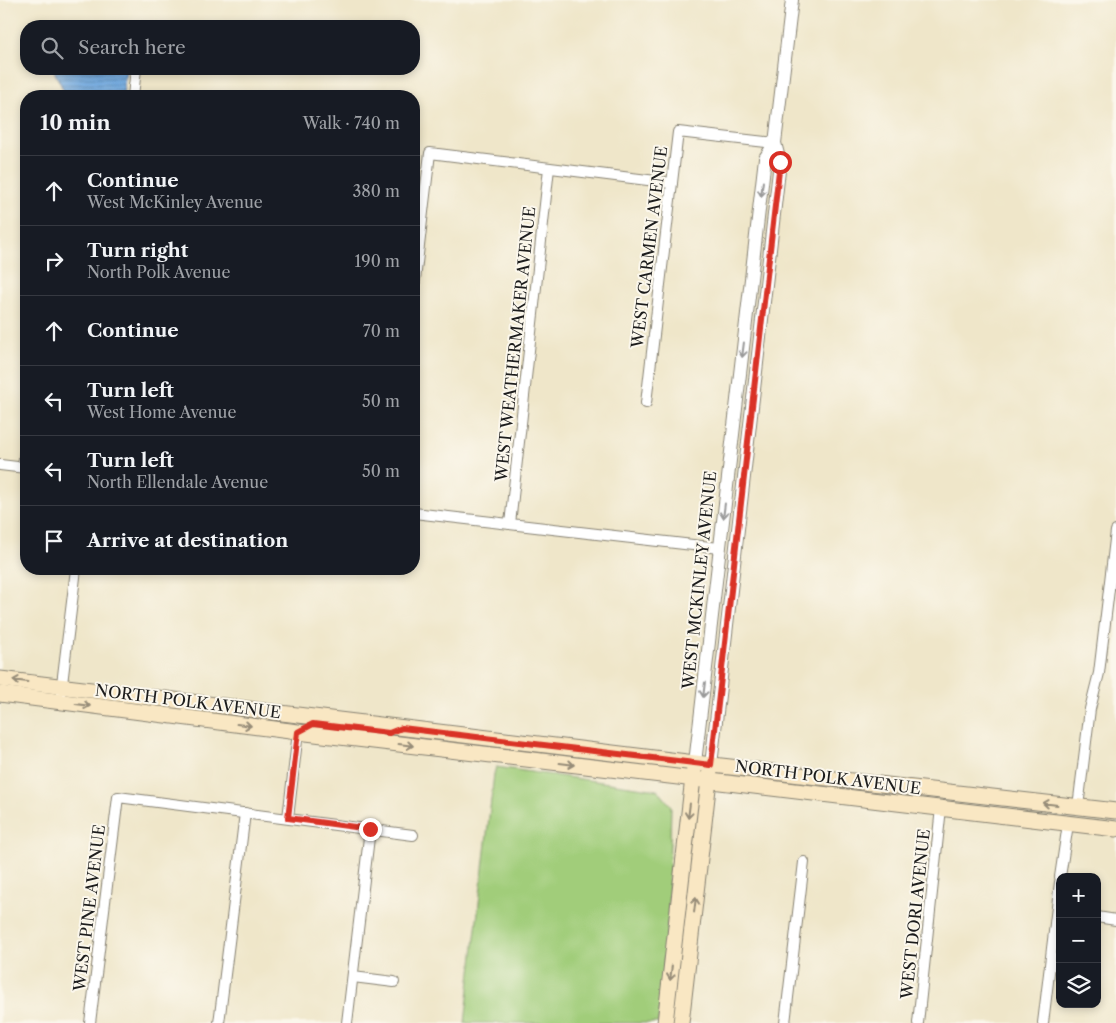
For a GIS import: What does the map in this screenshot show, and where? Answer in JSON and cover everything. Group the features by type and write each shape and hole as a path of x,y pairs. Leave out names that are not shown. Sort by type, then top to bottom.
{"main road":[{"name":"NORTH POLK AVENUE","path":"0,679 711,765 1116,811"},
{"name":"NORTH POLK AVENUE","path":"0,694 298,732 1116,829"},
{"path":"298,732 313,724 389,733 402,728"},
{"name":"WEST MCKINLEY AVENUE","path":"665,1023 695,763"},
{"name":"WEST MCKINLEY AVENUE","path":"681,1023 711,765"},
{"path":"1068,824 1073,818 1081,815 1116,819"}],"street":[{"name":"WEST MCKINLEY AVENUE","path":"711,765 780,162 775,143 792,0"},
{"path":"134,90 135,75"},
{"name":"WEST CARMEN AVENUE","path":"646,403 678,132 775,143"},
{"name":"WEST MCKINLEY AVENUE","path":"695,763 765,158 775,143"},
{"path":"420,233 430,153 672,183"},
{"name":"WEST WEATHERMAKER AVENUE","path":"510,524 549,168"},
{"path":"0,465 20,468"},
{"path":"420,514 719,548"},
{"path":"1078,807 1090,709 1099,673 1116,531"},
{"path":"60,702 75,575"},
{"path":"1105,625 1116,626"},
{"path":"709,646 715,646 717,653 718,704"},
{"path":"288,818 298,732"},
{"name":"WEST PINE AVENUE","path":"90,1023 118,797 245,813"},
{"name":"WEST DORI AVENUE","path":"918,1023 941,808"},
{"path":"219,1023 245,813 413,835"},
{"path":"1061,873 1068,824"},
{"path":"347,1023 370,829"},
{"path":"785,1023 804,862"},
{"path":"1043,1023 1057,918"},
{"path":"1101,918 1116,920"},
{"path":"353,977 394,982"}],"green space":[{"path":"496,767 658,790 671,806 668,915 658,1023 465,1023"}],"water":[{"path":"56,75 125,75 124,90 64,90"}],"route":[{"path":"370,829 288,818 298,732 313,724 389,733 402,728 711,765 780,162"}]}
